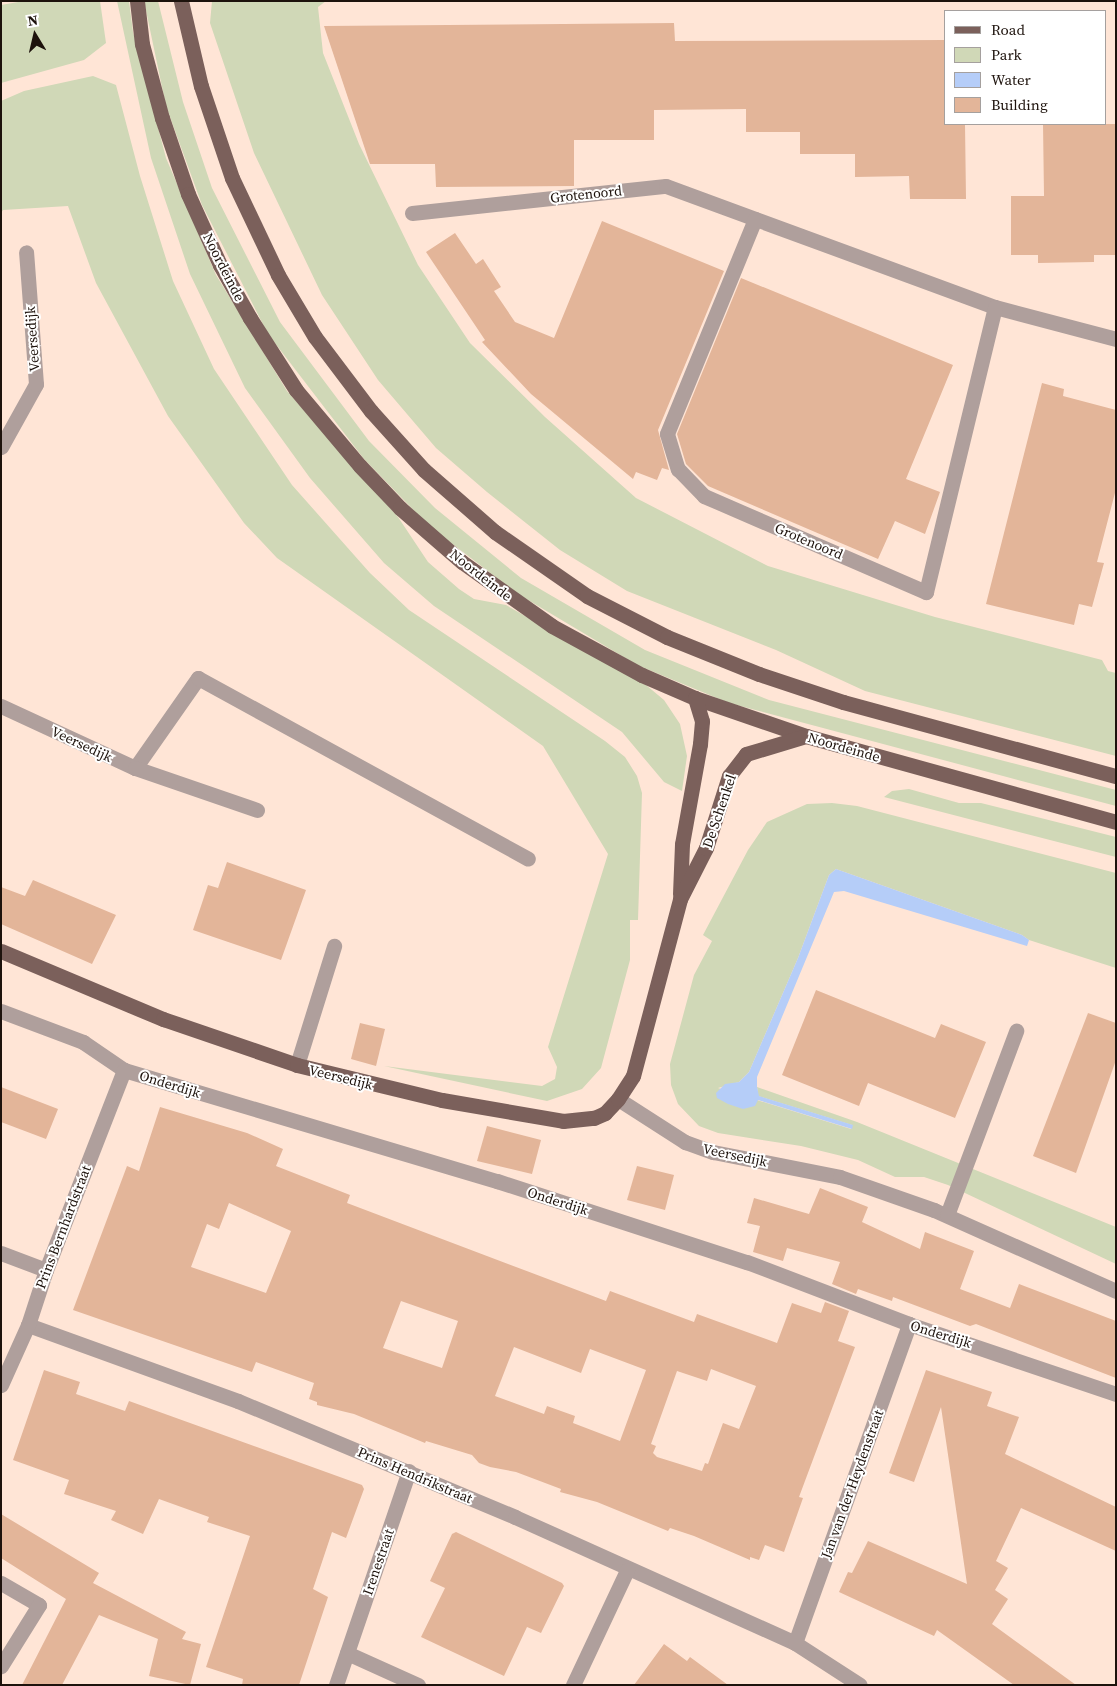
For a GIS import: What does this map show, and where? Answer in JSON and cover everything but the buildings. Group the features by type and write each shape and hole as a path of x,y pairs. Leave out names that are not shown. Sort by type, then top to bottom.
{"main road":[{"name":"Noordeinde","path":"137,1 142,44 160,109 188,194 220,265 250,318 296,390 327,428 400,508 509,597 600,652 695,698 806,736 1116,822"},
{"path":"181,1 202,86 232,178 292,298 315,337 371,410 424,470 495,532 588,596 667,637 741,666 843,702 1114,774"},
{"name":"De Schenkel","path":"680,899 682,844 700,744 702,721 695,698"},
{"name":"De Schenkel","path":"618,1099 627,1090 636,1066 680,899 706,848 729,776 736,763 761,748 806,736"},
{"name":"Veersedijk","path":"1,951 163,1019 297,1065 442,1100 563,1121 594,1118 605,1113 618,1099"}],"street":[{"name":"Grotenoord","path":"412,213 666,186 995,307 1116,339"},
{"name":"Grotenoord","path":"755,219 667,434 678,469 704,496 926,592 995,307"},
{"name":"Veersedijk","path":"1,447 36,384 26,252"},
{"path":"135,768 198,678 528,859"},
{"name":"Veersedijk","path":"1,706 135,768 257,810"},
{"name":"Veersedijk","path":"297,1065 334,946"},
{"name":"Onderdijk","path":"1,1011 83,1042 124,1070 552,1200 747,1262 908,1324 1116,1394"},
{"path":"947,1215 1016,1031"},
{"name":"Prins Bernhardstraat","path":"1,1385 28,1325 46,1270 124,1070"},
{"name":"Veersedijk","path":"618,1099 685,1142 713,1152 821,1172 947,1215 1116,1291"},
{"path":"1,1254 46,1270"},
{"name":"Jan van der Heydenstraat","path":"794,1644 908,1324"},
{"name":"Prins Hendrikstraat","path":"28,1325 238,1401 409,1472 794,1644 860,1685"},
{"name":"Irenestraat","path":"336,1685 409,1472"},
{"path":"573,1685 627,1570"},
{"path":"1,1583 39,1605 1,1666"},
{"path":"347,1652 418,1685"}],"green space":[{"path":"24,1 100,1 106,43 84,60 1,83 1,5"},
{"path":"117,1 129,1 133,32 166,158 216,275 287,391 398,517 428,562 459,589 474,599 506,605 646,685 664,700 680,724 687,756 682,791 664,782 622,732 434,606 384,563 310,478 245,388 190,274 151,158"},
{"path":"144,1 158,1 183,102 212,188 280,322 369,441 435,508 521,578 645,650 769,700 1116,790 1116,806 729,703 637,665 518,594 429,526 364,459 268,334 202,205 166,106"},
{"path":"212,1 326,1 318,7 323,53 359,144 418,265 470,343 545,417 636,498 768,566 935,617 1102,660 1108,671 1116,673 1116,756 865,691 776,650 627,591 560,550 487,492 436,448 378,380 322,295 254,153 210,23"},
{"path":"93,76 116,85 140,176 173,281 214,369 292,485 370,573 409,610 605,741 625,757 637,776 642,793 638,920 630,920 630,960 601,1068 582,1089 547,1101 384,1066 542,1086 555,1079 557,1067 548,1047 608,854 543,746 277,558 244,523 168,416 96,283 68,206 3,210 1,213 1,101 24,91"},
{"path":"909,789 959,803 981,803 1116,837 1116,857 884,797 892,791"},
{"path":"832,803 857,806 1116,873 1116,968 1029,940 1022,935 836,869 829,875 798,958 749,1072 739,1082 718,1088 851,1129 852,1125 758,1096 757,1087 857,1122 1116,1227 1116,1264 948,1185 924,1177 895,1177 858,1160 801,1146 718,1133 699,1126 678,1104 671,1085 670,1064 694,975 712,941 703,935 748,850 767,822 807,804"}],"water":[{"path":"836,869 1022,935 1029,940 1027,946 844,891 834,892 757,1077 757,1087 759,1096 853,1125 852,1129 758,1100 755,1106 743,1109 717,1098 716,1093 725,1084 739,1082 749,1072 798,958 829,875"}]}
